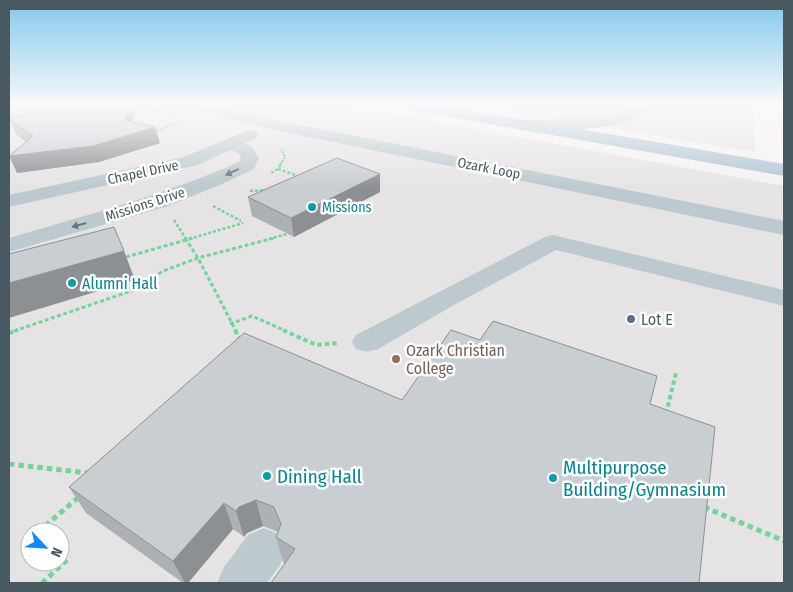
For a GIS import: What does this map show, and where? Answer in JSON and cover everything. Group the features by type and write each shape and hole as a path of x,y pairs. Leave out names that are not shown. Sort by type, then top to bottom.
{"main road":[{"path":"568,133 784,170"}],"lane":[{"name":"Chapel Drive","path":"9,201 190,161 253,133"},
{"name":"Ozark Loop","path":"313,133 784,228"},
{"name":"Missions Drive","path":"9,245 157,202 247,165 250,158 246,151 232,143"},
{"path":"368,342 444,299 553,242 784,298"}],"path":[{"path":"278,169 306,179"},
{"path":"240,191 270,190"},
{"path":"157,202 171,213 185,240 198,258 230,324 243,345"},
{"path":"126,257 242,222 211,205"},
{"path":"9,333 134,290 163,272 198,258 287,234"},
{"path":"230,324 252,316 316,344 368,342"},
{"path":"664,420 676,373"},
{"path":"9,464 94,474"},
{"path":"50,522 82,494"},
{"path":"695,503 784,541"},
{"path":"42,583 54,572"}],"shaded area":[{"name":"Ozark Christian College","path":"9,133 495,133 784,186 784,583 9,583"},
{"path":"637,133 754,133 755,152"}],"building":[{"path":"28,133 137,133 93,146 9,156 33,136"},
{"path":"337,158 380,174 291,218 248,197"},
{"path":"114,227 124,251 9,283 9,254"},
{"path":"493,321 657,376 650,404 715,427 699,583 271,583 295,549 276,537 281,524 274,507 256,500 239,507 236,511 224,503 173,561 69,487 244,333 402,400 451,330 480,340"}],"place":[{"name":"Missions","path":"312,207"},
{"name":"Alumni Hall","path":"72,283"},
{"name":"Lot E","path":"631,319"},
{"name":"Ozark Christian College","path":"396,359"},
{"name":"Dining Hall","path":"267,476"},
{"name":"Multipurpose Building/Gymnasium","path":"553,478"}]}
